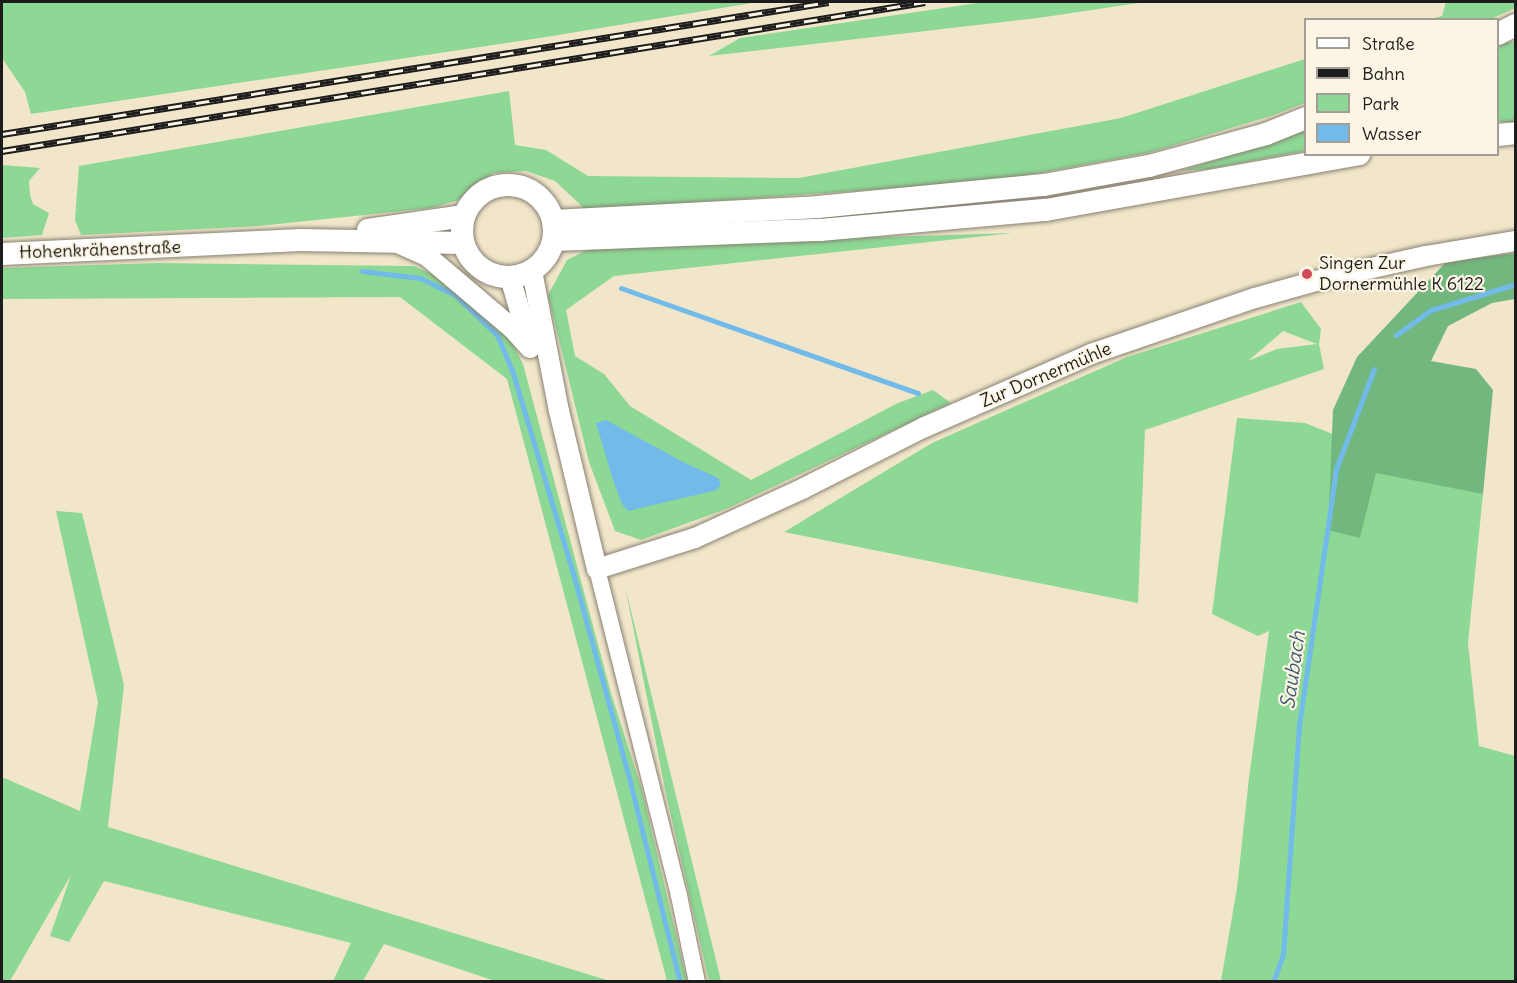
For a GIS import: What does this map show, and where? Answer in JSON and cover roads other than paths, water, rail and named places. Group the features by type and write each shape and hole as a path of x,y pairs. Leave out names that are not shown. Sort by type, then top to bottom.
{"main road":[{"path":"1499,32 1515,25"},
{"path":"554,230 1044,185 1149,166 1266,134 1304,118"},
{"path":"1499,135 1515,133"},
{"path":"554,230 820,230 1046,210 1348,156"},
{"path":"505,184 516,185 536,194 544,201 554,230 546,258 521,274 489,273 473,261 463,243 464,216 469,206 484,190 505,184"},
{"path":"301,240 464,216"},
{"path":"301,240 463,243"},
{"name":"Hohenkrähenstraße","path":"2,254 199,247 301,240"}],"street":[{"name":"Zur Dornermühle","path":"597,569 695,538 804,488 925,427 1091,354 1255,298 1323,279 1426,256 1515,241"},
{"path":"395,242 427,256 512,328 530,348 559,411"},
{"path":"521,274 530,348"},
{"path":"521,274 559,411 676,885 697,981"}],"water":[{"path":"606,420 683,462 718,478 721,484 717,490 628,511 622,504 613,480 596,423"}],"waterway":[{"path":"362,271 420,278 455,295 497,335 512,370 573,573 630,782 680,982"},
{"name":"Saubach","path":"1396,335 1431,310 1516,284"},
{"path":"621,288 918,393"},
{"name":"Saubach","path":"1273,982 1283,954 1299,726 1336,469 1374,369"}],"railway":[{"path":"2,134 829,2"},
{"path":"2,151 925,2"}],"place":[{"name":"Singen Zur Dornermühle K 6122","path":"1307,274"}]}
